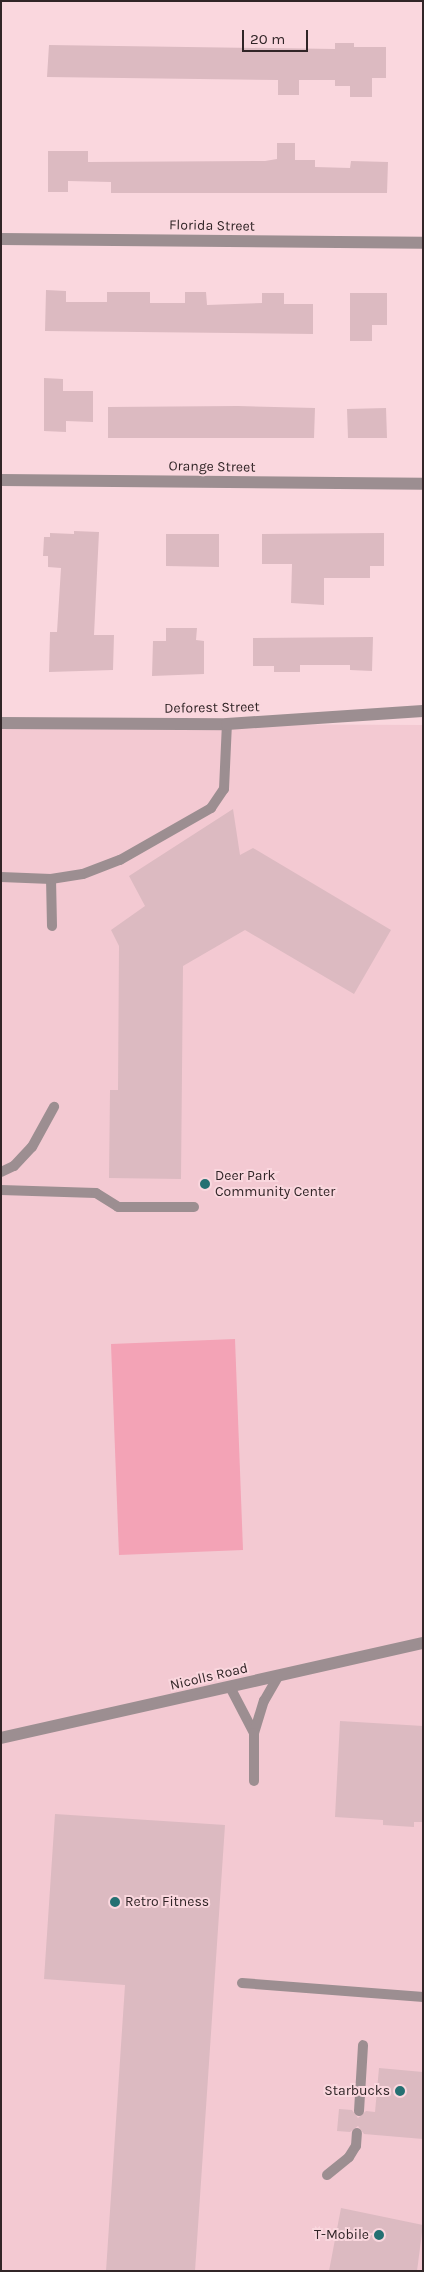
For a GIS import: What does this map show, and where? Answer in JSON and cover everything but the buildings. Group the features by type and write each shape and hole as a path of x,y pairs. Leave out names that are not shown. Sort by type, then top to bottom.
{"street":[{"name":"Florida Street","path":"1,239 423,243"},
{"name":"Orange Street","path":"1,480 423,484"},
{"name":"Deforest Street","path":"1,723 227,724 423,712"},
{"name":"Nicolls Road","path":"1,1738 423,1644"}],"lane":[{"path":"1,877 51,879 83,874 120,860 211,808 224,789 227,724"},
{"path":"51,879 52,926"},
{"path":"1,1172 14,1166 32,1147 54,1107"},
{"path":"1,1190 96,1193 118,1207 194,1207"},
{"path":"254,1781 254,1732 264,1701 278,1676"},
{"path":"230,1687 254,1732"},
{"path":"242,1983 423,1997"},
{"path":"359,2111 363,2046"},
{"path":"327,2175 349,2157 356,2146 357,2133"}],"shaded area":[{"path":"1,723 423,725 423,2271 1,2271"},
{"path":"235,1339 243,1550 119,1555 111,1344"}],"place":[{"name":"Deer Park Community Center","path":"205,1184"},
{"name":"Retro Fitness","path":"115,1902"},
{"name":"Starbucks","path":"400,2091"},
{"name":"T-Mobile","path":"379,2235"}]}
